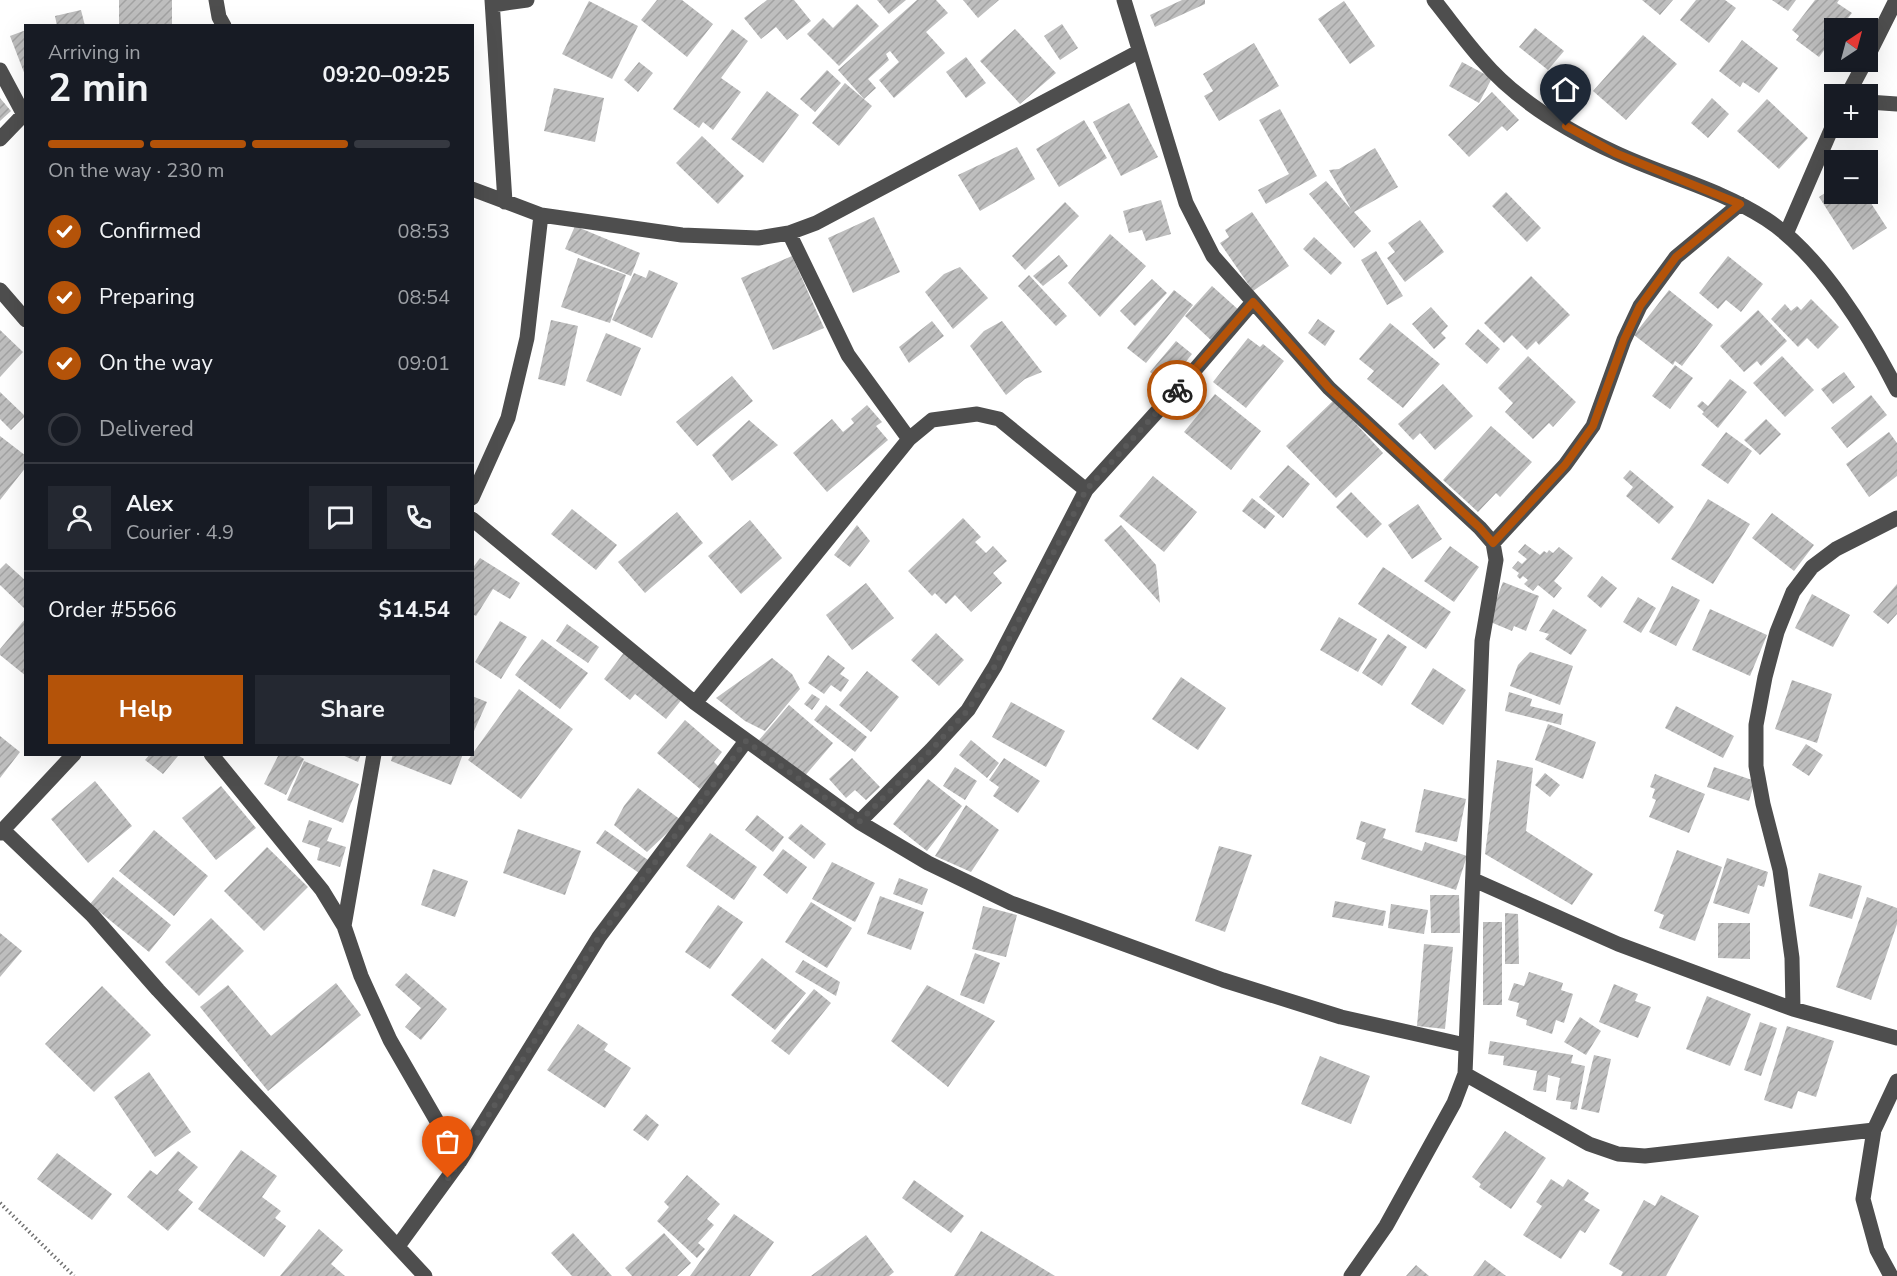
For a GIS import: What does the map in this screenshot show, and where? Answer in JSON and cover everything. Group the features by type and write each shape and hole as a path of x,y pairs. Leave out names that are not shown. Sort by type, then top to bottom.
{"street":[{"path":"216,0 223,24"},
{"path":"505,202 492,2 527,0"},
{"path":"1124,0 1186,203 1213,256 1329,388 1480,528 1493,543 1496,560 1482,641 1474,810 1474,880 1464,1074 1454,1103 1386,1226 1350,1276"},
{"path":"1434,0 1483,62 1515,91 1550,117 1615,153 1740,204 1767,219 1786,234 1831,280 1897,390"},
{"path":"1878,36 1896,0"},
{"path":"474,190 541,215 682,235 758,238 789,233 816,224 1138,52"},
{"path":"0,70 24,112 0,139"},
{"path":"1878,103 1897,104"},
{"path":"1786,234 1828,138"},
{"path":"1493,543 1565,465 1593,426 1624,340 1640,306 1676,257 1740,204"},
{"path":"474,494 508,418 527,338 541,215"},
{"path":"789,233 848,355 909,439"},
{"path":"0,291 24,318"},
{"path":"859,822 968,710 995,666 1086,490 1194,372 1253,302"},
{"path":"695,703 909,439 932,420 977,414 999,419 1086,490"},
{"path":"1793,1009 1792,958 1780,870 1762,804 1756,766 1756,725 1765,677 1777,632 1793,592 1812,567 1836,549 1897,518"},
{"path":"474,521 695,703 859,822 928,863 1011,903 1223,980 1341,1017 1466,1045"},
{"path":"398,1246 460,1161 599,937 746,741"},
{"path":"72,756 1,831 92,915 158,990 425,1276"},
{"path":"213,756 322,890 344,926 361,976 390,1041 460,1161"},
{"path":"344,926 374,756"},
{"path":"1474,880 1618,944 1793,1009 1897,1038"},
{"path":"1464,1074 1589,1144 1618,1154 1655,1155 1874,1130"},
{"path":"1891,1276 1877,1250 1863,1199 1874,1130 1897,1081"}],"path":[{"path":"0,1203 74,1276"}],"building":[{"path":"119,0 172,0 172,24 119,24"},
{"path":"657,0 682,0 713,24 687,57 641,20"},
{"path":"767,0 794,0 811,21 787,40 776,27 761,39 744,18"},
{"path":"877,0 906,0 889,14"},
{"path":"917,0 936,0 948,13 926,32 945,53 894,98 879,80 899,62 890,51 886,54 889,60 868,79 876,88 864,99 838,70"},
{"path":"963,0 999,0 978,18"},
{"path":"1182,0 1205,0 1205,4 1155,27 1150,15"},
{"path":"1642,0 1673,0 1660,15"},
{"path":"1696,0 1725,0 1736,8 1709,43 1680,20"},
{"path":"1772,0 1796,0 1788,11"},
{"path":"1815,0 1839,0 1837,3 1852,13 1848,18 1824,18 1824,50 1819,57 1796,40 1799,36 1792,30"},
{"path":"589,1 638,26 612,79 562,54"},
{"path":"1344,1 1375,46 1350,64 1318,19"},
{"path":"857,4 879,26 839,66 807,34 823,18 833,28"},
{"path":"81,10 84,24 57,24 55,16"},
{"path":"1062,24 1078,48 1060,60 1044,36"},
{"path":"1535,28 1564,51 1548,70 1519,47"},
{"path":"732,29 748,41 721,78 741,92 713,130 703,122 699,128 673,109"},
{"path":"1015,29 1056,73 1020,104 980,61"},
{"path":"24,31 24,72 10,36"},
{"path":"1643,35 1677,64 1626,120 1593,91"},
{"path":"1742,40 1778,68 1759,93 1743,82 1740,87 1719,71"},
{"path":"1254,43 1279,86 1219,121 1204,96 1213,91 1203,74"},
{"path":"966,57 986,83 966,98 946,72"},
{"path":"639,62 653,73 638,92 624,80"},
{"path":"1462,62 1492,78 1479,103 1449,86"},
{"path":"827,70 841,83 815,112 800,99"},
{"path":"845,83 872,106 839,146 812,123"},
{"path":"554,88 604,98 595,142 544,131"},
{"path":"767,91 799,115 763,163 731,139"},
{"path":"1492,92 1519,120 1507,131 1502,126 1469,157 1448,135"},
{"path":"0,98 11,111 0,121"},
{"path":"1712,98 1729,114 1708,138 1691,123"},
{"path":"1767,99 1808,138 1779,169 1737,131"},
{"path":"1129,103 1158,157 1121,176 1093,122"},
{"path":"1280,109 1317,176 1266,204 1258,190 1289,174 1259,120"},
{"path":"1084,120 1107,158 1059,187 1036,149"},
{"path":"702,136 744,176 718,204 676,163"},
{"path":"1017,147 1035,179 980,211 958,175"},
{"path":"1375,148 1398,187 1354,212 1371,231 1354,248 1309,194 1326,181 1351,209 1329,170 1339,169"},
{"path":"1506,192 1541,228 1527,242 1492,206"},
{"path":"1824,194 1824,204 1871,204 1887,228 1853,250 1819,197"},
{"path":"1161,200 1171,234 1146,241 1142,230 1129,233 1123,211"},
{"path":"1065,202 1079,216 1025,270 1012,256"},
{"path":"1252,212 1289,266 1253,291 1220,243 1229,237 1225,230"},
{"path":"874,217 900,272 853,293 828,238"},
{"path":"1420,220 1444,252 1405,282 1387,258 1395,252 1388,243"},
{"path":"575,226 640,253 631,276 565,249"},
{"path":"1110,234 1146,266 1100,317 1068,283"},
{"path":"1314,237 1342,263 1331,275 1303,249"},
{"path":"1376,251 1403,296 1387,305 1361,260"},
{"path":"1059,255 1068,266 1043,286 1033,276"},
{"path":"792,256 824,328 773,350 741,278"},
{"path":"1728,256 1763,284 1741,312 1726,300 1718,309 1699,293"},
{"path":"578,258 626,275 610,323 561,307"},
{"path":"960,267 988,298 953,329 925,292 944,274"},
{"path":"649,270 678,283 652,338 612,320 634,273 646,278"},
{"path":"1029,275 1067,316 1056,326 1018,286"},
{"path":"1531,276 1570,315 1539,345 1536,341 1527,350 1512,335 1504,343 1484,323"},
{"path":"1152,279 1167,293 1135,326 1120,311"},
{"path":"1212,286 1241,312 1213,342 1185,316"},
{"path":"1174,290 1193,305 1146,363 1127,348"},
{"path":"1669,290 1713,325 1682,366 1675,361 1673,365 1634,335"},
{"path":"1811,299 1839,327 1818,349 1807,338 1798,347 1771,319 1785,304 1791,311 1797,306 1801,310"},
{"path":"1431,307 1448,326 1441,333 1446,338 1434,349 1412,324"},
{"path":"1758,310 1787,341 1761,366 1757,361 1744,372 1720,346"},
{"path":"1318,319 1335,331 1325,346 1308,333"},
{"path":"551,320 578,326 565,386 538,379"},
{"path":"932,321 944,336 909,363 899,347"},
{"path":"1002,321 1042,372 1025,379 1006,395 970,346 984,331"},
{"path":"1390,323 1440,364 1403,408 1367,379 1374,371 1359,359"},
{"path":"1478,329 1500,349 1487,364 1465,344"},
{"path":"0,330 23,352 0,377"},
{"path":"606,333 641,348 621,396 586,381"},
{"path":"1248,338 1260,347 1263,344 1284,361 1246,408 1213,382"},
{"path":"1176,341 1192,354 1167,385 1150,372"},
{"path":"1528,356 1576,402 1553,427 1549,423 1533,439 1505,412 1513,403 1498,388"},
{"path":"1782,356 1814,390 1785,417 1753,383"},
{"path":"1675,365 1693,378 1670,409 1652,396"},
{"path":"1844,372 1855,387 1833,404 1821,389"},
{"path":"732,376 753,401 697,446 676,422"},
{"path":"1730,379 1747,392 1718,428 1702,414 1704,412 1697,406 1702,401 1708,406"},
{"path":"1443,384 1473,416 1435,450 1420,433 1413,440 1398,424"},
{"path":"0,392 24,417 11,430 0,419"},
{"path":"1215,394 1261,431 1231,470 1184,432"},
{"path":"1871,395 1887,415 1847,448 1831,428"},
{"path":"1334,400 1383,453 1336,498 1286,446"},
{"path":"867,405 882,422 876,426 888,440 827,492 793,453 832,419 843,432 854,423 851,419"},
{"path":"1766,419 1781,434 1760,455 1744,440"},
{"path":"749,420 778,445 732,481 712,455"},
{"path":"1491,426 1532,462 1500,497 1496,493 1478,512 1443,480"},
{"path":"1726,432 1752,451 1728,484 1701,465"},
{"path":"1889,432 1897,443 1897,476 1869,497 1846,464"},
{"path":"0,436 24,454 24,470 0,500"},
{"path":"1288,465 1310,484 1283,518 1259,497"},
{"path":"1630,470 1674,507 1659,524 1626,496 1633,487 1623,478"},
{"path":"1153,476 1197,512 1164,552 1119,516"},
{"path":"1351,492 1382,524 1367,538 1336,507"},
{"path":"1252,498 1275,516 1265,529 1242,511"},
{"path":"1708,499 1750,524 1713,584 1671,559"},
{"path":"1418,504 1442,539 1412,559 1388,525"},
{"path":"572,509 617,545 596,570 551,534"},
{"path":"677,512 703,543 645,593 618,562"},
{"path":"1772,513 1814,545 1794,571 1752,538"},
{"path":"963,518 981,537 975,542 986,553 993,546 1007,561 993,573 1002,583 971,612 955,595 946,604 935,593 932,596 908,571"},
{"path":"750,520 782,558 741,594 708,556"},
{"path":"857,525 870,541 850,567 834,555"},
{"path":"1121,525 1156,565 1160,603 1104,540"},
{"path":"1525,544 1540,555 1549,550 1553,553 1559,547 1573,558 1554,581 1562,588 1554,598 1538,585 1533,591 1524,584 1528,580 1523,576 1520,579 1517,576 1519,573 1512,568 1518,561 1522,564 1527,559 1518,552"},
{"path":"1450,546 1479,567 1454,602 1424,581"},
{"path":"480,558 520,583 510,599 493,589 476,616 474,615 474,566"},
{"path":"6,563 24,579 24,608 0,585 0,569"},
{"path":"1383,567 1451,612 1426,649 1358,604"},
{"path":"1602,576 1617,588 1601,608 1587,596"},
{"path":"1503,582 1539,596 1526,631 1514,626 1512,631 1488,621"},
{"path":"866,583 894,618 852,650 826,615"},
{"path":"1897,584 1897,614 1888,624 1873,612"},
{"path":"1672,586 1700,600 1676,646 1649,632"},
{"path":"1812,594 1850,615 1833,647 1795,628"},
{"path":"1638,597 1656,608 1641,633 1623,622"},
{"path":"1553,609 1587,630 1571,655 1545,639 1549,634 1539,631"},
{"path":"1710,609 1767,635 1750,676 1692,650"},
{"path":"1339,617 1377,639 1358,672 1320,650"},
{"path":"24,620 24,674 0,655 0,649"},
{"path":"500,621 527,637 501,679 475,662"},
{"path":"567,624 599,647 588,663 556,641"},
{"path":"936,633 964,660 939,686 911,660"},
{"path":"1388,634 1407,647 1382,686 1362,673"},
{"path":"542,639 588,673 560,709 515,675"},
{"path":"625,651 683,698 666,719 635,694 630,700 604,679"},
{"path":"1530,652 1573,666 1560,705 1510,686 1518,665"},
{"path":"828,655 845,668 840,674 849,680 841,692 831,685 824,694 808,683"},
{"path":"772,658 792,674 800,689 765,731 745,721 716,698"},
{"path":"1433,668 1466,690 1443,725 1411,704"},
{"path":"867,671 899,697 871,732 839,705"},
{"path":"1181,677 1226,708 1198,750 1152,719"},
{"path":"1792,680 1832,694 1817,743 1775,729"},
{"path":"519,689 573,729 521,799 468,760 474,756 474,752"},
{"path":"1509,692 1532,699 1530,706 1563,714 1561,725 1505,711"},
{"path":"812,694 820,699 812,710 804,704"},
{"path":"474,697 487,702 474,731"},
{"path":"1011,702 1065,731 1046,767 992,737"},
{"path":"789,705 833,743 803,778 759,740"},
{"path":"826,705 867,737 855,752 814,720"},
{"path":"1676,706 1734,736 1723,758 1665,728"},
{"path":"685,720 722,752 714,762 719,767 700,789 657,753"},
{"path":"1548,724 1596,742 1583,779 1535,760"},
{"path":"0,736 20,752 0,778"},
{"path":"971,740 999,763 987,778 959,755"},
{"path":"1806,744 1823,755 1809,776 1792,765"},
{"path":"148,756 178,756 163,774 145,760"},
{"path":"278,756 299,756 304,759 286,795 264,784"},
{"path":"344,756 360,756 358,762"},
{"path":"392,756 462,756 451,785 391,761"},
{"path":"852,758 880,787 866,800 855,790 846,798 829,779"},
{"path":"1004,758 1040,781 1018,813 993,796 999,787 989,780"},
{"path":"1497,760 1533,768 1526,831 1593,874 1572,905 1485,854"},
{"path":"304,761 359,784 343,823 287,800"},
{"path":"955,767 977,781 965,800 943,786"},
{"path":"1714,767 1755,781 1749,801 1707,787"},
{"path":"1545,773 1560,785 1550,797 1535,785"},
{"path":"1655,774 1705,794 1689,833 1649,817 1656,800 1652,798 1655,789 1650,787"},
{"path":"928,779 962,806 927,851 893,824"},
{"path":"95,781 132,826 88,863 51,819"},
{"path":"221,786 256,828 216,860 182,818"},
{"path":"638,788 681,820 647,852 614,825 624,806"},
{"path":"1424,789 1466,799 1457,842 1415,832"},
{"path":"966,805 999,830 971,872 935,856"},
{"path":"757,815 784,837 773,852 745,830"},
{"path":"309,820 332,828 327,841 346,847 340,867 317,860 320,848 302,842"},
{"path":"1361,821 1386,829 1383,838 1422,851 1425,842 1467,856 1456,890 1361,859 1366,843 1356,839"},
{"path":"801,824 826,844 814,859 788,838"},
{"path":"518,829 581,851 565,895 503,873"},
{"path":"154,830 208,876 174,916 119,871"},
{"path":"605,830 648,860 639,873 596,843"},
{"path":"710,833 757,867 734,900 686,866"},
{"path":"1219,846 1252,855 1225,932 1195,921"},
{"path":"267,847 308,887 264,931 224,891"},
{"path":"783,849 807,867 787,894 763,875"},
{"path":"1677,850 1722,867 1695,941 1659,928 1664,915 1654,911"},
{"path":"1727,858 1768,872 1764,887 1758,885 1749,914 1713,903"},
{"path":"832,862 875,883 855,922 812,899"},
{"path":"433,869 468,881 455,917 421,905"},
{"path":"1819,873 1862,886 1852,919 1809,906"},
{"path":"113,877 171,925 149,952 90,904"},
{"path":"899,878 928,889 922,905 893,894"},
{"path":"1430,895 1459,895 1460,933 1431,933"},
{"path":"880,896 924,912 911,950 867,934"},
{"path":"1867,897 1897,908 1897,924 1871,1000 1836,987"},
{"path":"1335,901 1386,911 1383,926 1332,917"},
{"path":"811,902 852,928 827,968 785,942"},
{"path":"1391,904 1428,910 1424,934 1388,928"},
{"path":"718,905 743,922 710,969 685,952"},
{"path":"983,906 1017,915 1006,957 972,949"},
{"path":"1505,913 1518,914 1519,964 1505,964"},
{"path":"211,918 244,951 199,996 165,962"},
{"path":"1483,922 1502,922 1502,1005 1483,1005"},
{"path":"1718,923 1750,923 1750,959 1718,958"},
{"path":"0,933 22,951 0,977"},
{"path":"1424,944 1453,947 1445,1029 1417,1026"},
{"path":"975,953 1000,963 984,1004 960,995"},
{"path":"762,958 806,993 775,1030 731,995"},
{"path":"803,960 840,982 836,996 795,972"},
{"path":"1529,972 1563,983 1561,990 1573,994 1564,1023 1556,1020 1552,1034 1526,1025 1527,1020 1516,1016 1519,1003 1508,1000 1514,983 1524,986"},
{"path":"406,973 447,1009 421,1040 405,1027 421,1008 395,985"},
{"path":"336,983 361,1015 268,1091 200,1007 228,985 271,1036"},
{"path":"1614,984 1638,994 1635,1001 1651,1007 1638,1038 1599,1022"},
{"path":"927,985 995,1021 948,1087 891,1041"},
{"path":"102,986 151,1035 94,1092 45,1044"},
{"path":"814,989 831,1003 789,1055 771,1041"},
{"path":"1707,996 1751,1014 1730,1066 1686,1049"},
{"path":"1580,1017 1601,1031 1586,1055 1564,1042"},
{"path":"1760,1022 1777,1028 1761,1076 1744,1070"},
{"path":"578,1024 608,1044 604,1050 631,1068 605,1108 547,1070"},
{"path":"1787,1026 1834,1041 1816,1097 1798,1091 1792,1109 1764,1100"},
{"path":"1490,1041 1573,1055 1571,1063 1585,1066 1577,1110 1570,1109 1571,1102 1556,1100 1560,1078 1548,1075 1546,1092 1533,1090 1537,1071 1503,1065 1504,1056 1488,1054"},
{"path":"1594,1055 1611,1059 1599,1113 1581,1109"},
{"path":"1320,1056 1370,1076 1351,1124 1301,1104"},
{"path":"149,1072 191,1132 155,1157 114,1097"},
{"path":"646,1114 659,1125 648,1141 633,1130"},
{"path":"1505,1131 1546,1158 1511,1209 1479,1187 1481,1184 1472,1177"},
{"path":"241,1150 277,1176 262,1197 281,1211 275,1218 286,1226 264,1257 198,1209"},
{"path":"178,1151 198,1167 178,1190 193,1202 168,1231 127,1197 150,1170 157,1175"},
{"path":"57,1153 112,1194 92,1220 37,1179"},
{"path":"687,1175 720,1204 707,1219 714,1225 698,1243 705,1249 697,1258 657,1221 669,1207 664,1202"},
{"path":"1551,1179 1563,1187 1568,1179 1589,1193 1584,1200 1600,1210 1585,1233 1580,1230 1561,1259 1523,1235 1542,1206 1536,1202"},
{"path":"914,1180 964,1216 951,1233 902,1198"},
{"path":"1661,1195 1699,1216 1666,1276 1621,1276 1623,1272 1609,1264 1644,1200 1655,1206"},
{"path":"734,1214 774,1242 750,1276 690,1276"},
{"path":"319,1229 343,1250 331,1264 345,1276 280,1276"},
{"path":"981,1231 1055,1276 954,1276"},
{"path":"573,1233 612,1276 572,1276 551,1253"},
{"path":"664,1233 691,1263 677,1276 632,1276 625,1268"},
{"path":"866,1235 894,1272 889,1276 811,1276"},
{"path":"1485,1260 1506,1276 1473,1276"},
{"path":"1416,1265 1429,1276 1406,1276"}],"way so far":[{"path":"448,1178 599,937 746,741 859,822 968,710 995,666 1086,490 1177,390"}],"route":[{"path":"1177,390 1253,302 1329,388 1480,528 1493,543 1565,465 1593,426 1624,340 1640,306 1676,257 1740,204 1615,153 1566,126"}]}
